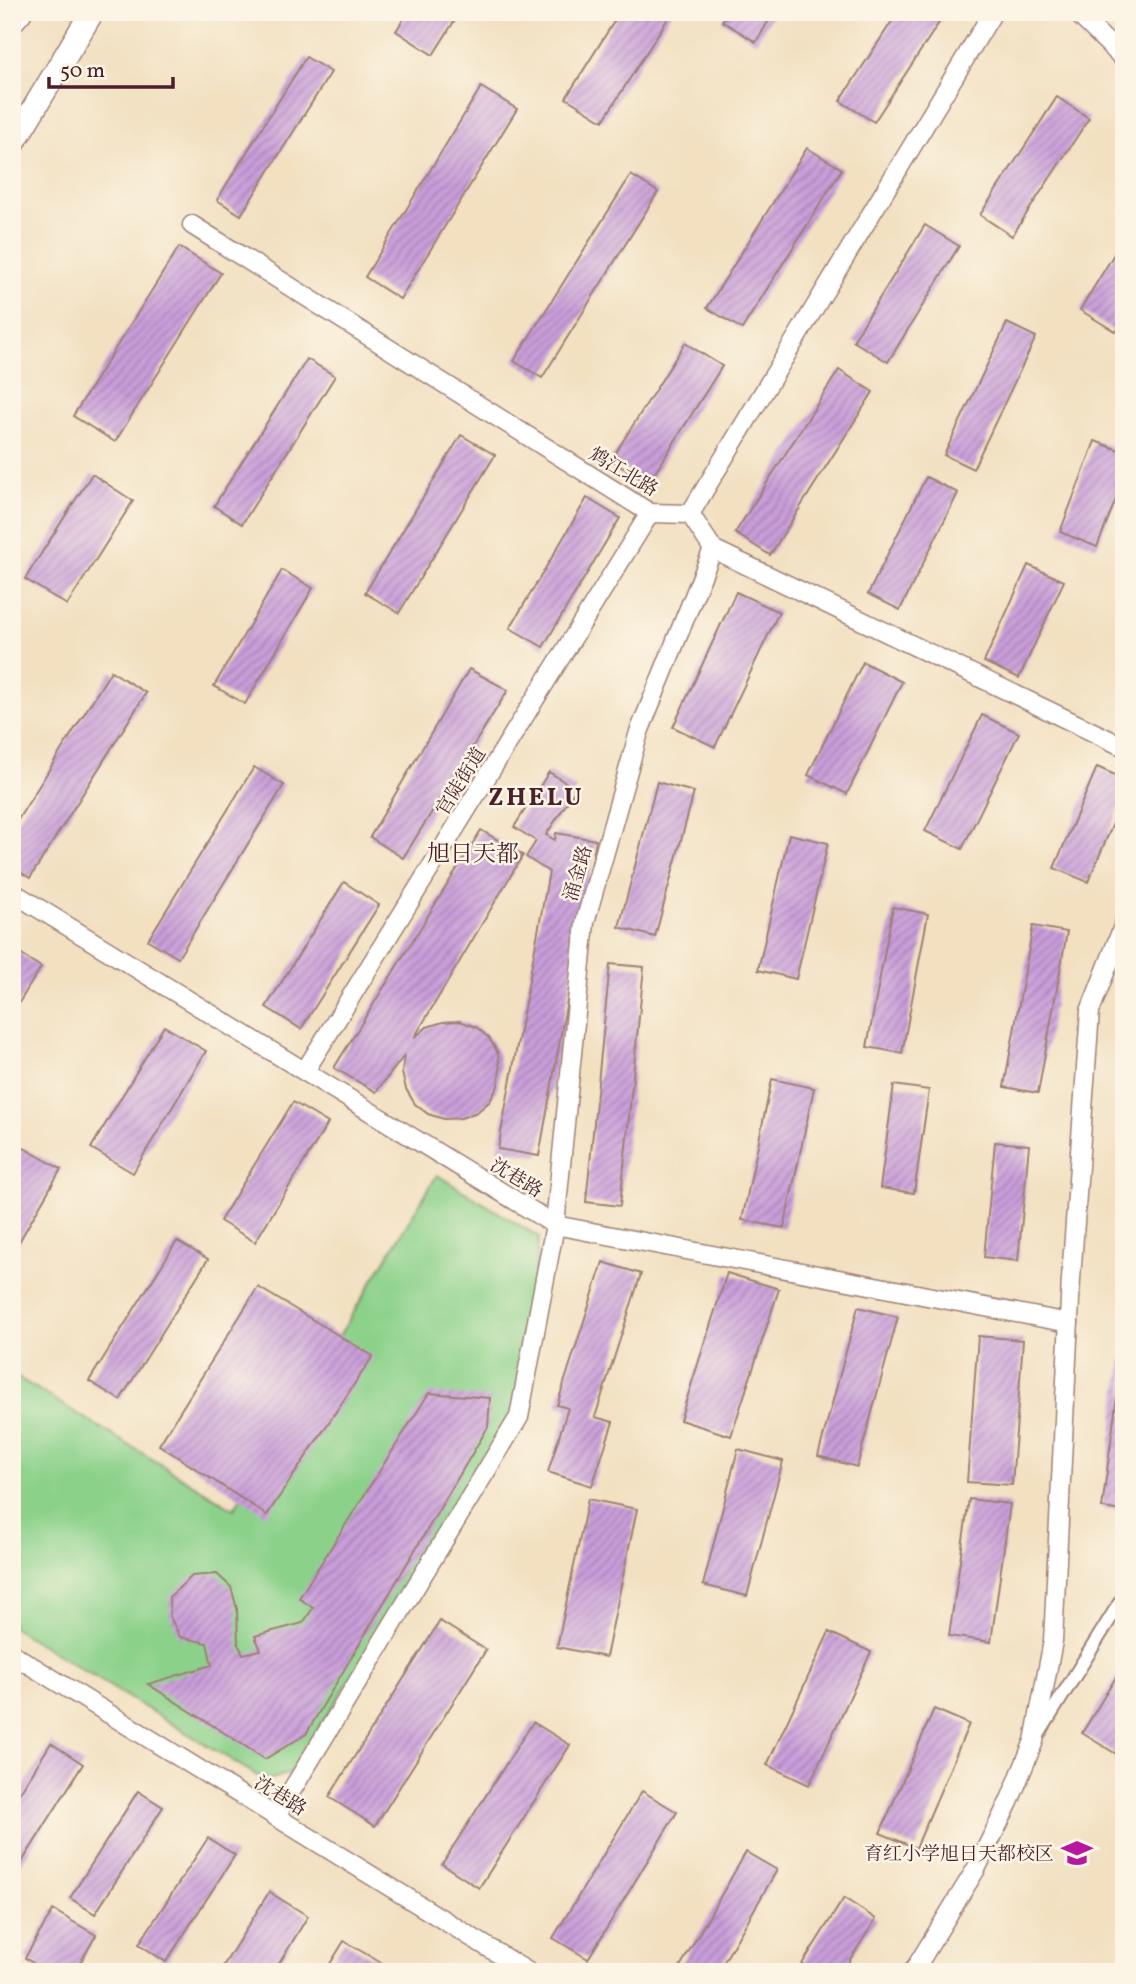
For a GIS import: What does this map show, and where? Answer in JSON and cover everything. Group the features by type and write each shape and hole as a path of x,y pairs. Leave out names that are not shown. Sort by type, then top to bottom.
{"highway":[{"path":"12,21 20,12"},
{"path":"12,145 92,12"}],"street":[{"path":"993,12 691,514 713,549 1124,747"},
{"path":"1076,12 1124,59"},
{"name":"鸩江北路","path":"192,225 650,513 691,514"},
{"name":"官陡街道","path":"305,1071 650,513"},
{"name":"涌金路","path":"275,1816 519,1417 555,1225 585,922 639,732 713,549"},
{"name":"沈巷路","path":"12,892 555,1225 1069,1323"},
{"path":"1034,1741 1053,1641 1069,1323 1090,1011 1124,924"},
{"path":"913,1972 976,1869 1009,1802 1034,1741 1124,1596"},
{"name":"沈巷路","path":"12,1654 528,1972"}],"green space":[{"path":"437,1175 539,1237 519,1417 290,1773 266,1781 12,1627 12,1374 234,1509"}],"building":[{"path":"408,12 460,12 433,55 396,31"},
{"path":"620,12 672,12 603,121 566,98"},
{"path":"728,12 774,12 756,42 722,21"},
{"path":"898,12 946,12 874,122 840,101"},
{"path":"306,57 331,72 241,215 217,200"},
{"path":"481,87 517,109 400,299 365,277"},
{"path":"1057,97 1089,118 1012,236 980,215"},
{"path":"807,148 842,169 742,329 707,308"},
{"path":"631,175 658,192 542,378 514,361"},
{"path":"925,225 959,246 888,362 853,341"},
{"path":"1124,238 1124,320 1116,332 1080,310"},
{"path":"179,247 221,273 115,442 73,416"},
{"path":"1007,323 1036,337 973,469 944,455"},
{"path":"685,343 722,366 648,484 611,460"},
{"path":"307,359 335,376 242,524 214,506"},
{"path":"839,370 873,392 770,555 735,533"},
{"path":"461,435 495,455 399,613 365,593"},
{"path":"1095,441 1124,452 1124,479 1097,547 1060,532"},
{"path":"92,474 133,501 67,605 25,579"},
{"path":"926,477 958,493 900,610 868,594"},
{"path":"587,498 620,518 543,647 510,628"},
{"path":"1028,565 1064,581 1019,678 984,662"},
{"path":"282,570 313,588 245,704 214,686"},
{"path":"736,592 779,612 715,747 673,727"},
{"path":"863,662 902,682 847,794 808,775"},
{"path":"469,669 508,690 403,858 370,837"},
{"path":"111,671 146,693 30,878 12,867 12,829"},
{"path":"982,715 1019,733 962,849 925,831"},
{"path":"254,767 284,785 178,958 148,940"},
{"path":"1097,767 1124,779 1124,798 1088,882 1054,868"},
{"path":"549,772 576,789 546,835 555,840 556,833 596,840 539,1156 498,1149 549,872 526,857 536,841 514,827"},
{"path":"657,782 694,792 655,937 619,927"},
{"path":"481,830 523,855 414,1038 427,1027 443,1022 460,1021 476,1027 489,1038 498,1053 498,1086 490,1101 477,1112 461,1118 444,1119 428,1114 415,1104 406,1089 402,1073 404,1056 376,1092 334,1068"},
{"path":"789,834 828,843 796,979 758,970"},
{"path":"344,882 379,905 301,1029 266,1007"},
{"path":"893,907 928,914 902,1053 867,1047"},
{"path":"1033,926 1067,932 1038,1093 1004,1087"},
{"path":"12,949 41,967 12,1014"},
{"path":"610,964 644,967 620,1206 586,1202"},
{"path":"164,1026 206,1051 133,1173 91,1148"},
{"path":"772,1079 814,1088 784,1228 742,1220"},
{"path":"894,1085 929,1090 914,1193 880,1188"},
{"path":"293,1102 328,1123 255,1242 220,1221"},
{"path":"995,1142 1029,1145 1018,1261 984,1257"},
{"path":"24,1148 61,1169 12,1254 12,1169"},
{"path":"177,1241 208,1259 120,1400 89,1381"},
{"path":"603,1262 641,1274 595,1417 613,1422 592,1486 548,1472 568,1408 557,1405"},
{"path":"727,1273 779,1289 731,1436 680,1420"},
{"path":"258,1287 373,1356 267,1515 159,1445"},
{"path":"858,1307 898,1317 857,1467 818,1456"},
{"path":"978,1336 1023,1340 1012,1485 967,1482"},
{"path":"1124,1359 1124,1511 1102,1508"},
{"path":"429,1393 490,1398 488,1427 306,1734 265,1759 148,1684 212,1665 207,1643 180,1637 170,1617 169,1597 192,1576 217,1574 231,1587 237,1609 238,1644 243,1654 261,1650 255,1636 303,1623 313,1608 299,1598"},
{"path":"738,1449 783,1461 747,1596 703,1585"},
{"path":"588,1499 637,1509 606,1657 557,1647"},
{"path":"969,1499 1010,1504 991,1642 949,1636"},
{"path":"440,1621 486,1650 375,1826 329,1797"},
{"path":"829,1632 871,1652 809,1785 767,1765"},
{"path":"1124,1664 1124,1753 1121,1757 1082,1733"},
{"path":"934,1709 969,1724 916,1848 880,1833"},
{"path":"533,1722 570,1745 479,1888 442,1864"},
{"path":"51,1743 83,1764 12,1878 12,1805"},
{"path":"138,1791 163,1807 95,1914 70,1898"},
{"path":"642,1791 677,1812 588,1959 553,1938"},
{"path":"208,1838 235,1855 166,1962 139,1944"},
{"path":"746,1852 777,1870 718,1972 677,1972"},
{"path":"269,1892 308,1916 274,1972 229,1972 222,1968"},
{"path":"844,1898 876,1919 842,1972 797,1972"},
{"path":"53,1910 96,1935 75,1972 48,1972 25,1958"},
{"path":"344,1941 383,1964 378,1972 325,1972"}],"place":[{"name":"育红小学旭日天都校区","path":"1077,1853"}],"district":[{"name":"ZHELU","path":"536,796"},
{"name":"旭日天都","path":"473,853"}]}
